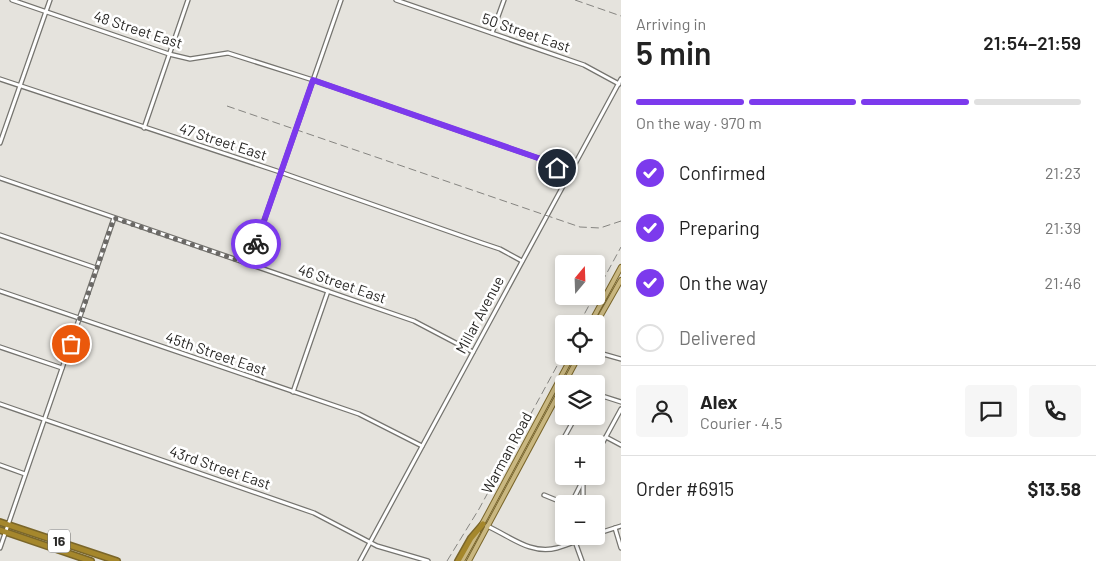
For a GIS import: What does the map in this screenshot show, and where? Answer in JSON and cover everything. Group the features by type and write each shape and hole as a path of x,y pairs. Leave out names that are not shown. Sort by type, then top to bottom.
{"highway":[{"name":"16","path":"0,522 117,561"},
{"path":"458,561 471,538 485,525"},
{"name":"16","path":"3,531 91,561"}],"main road":[{"path":"596,315 621,267"},
{"path":"599,315 621,280"},
{"path":"616,289 621,285"},
{"name":"Warman Road","path":"469,561 485,525 567,365"},
{"name":"Warman Road","path":"462,561 485,525 573,365"}],"street":[{"name":"48 Street East","path":"12,0 170,54 190,58 228,53 313,80 538,158 570,175"},
{"path":"0,143 50,0"},
{"path":"144,128 188,0"},
{"path":"249,264 341,0"},
{"name":"50 Street East","path":"396,0 584,65 618,84"},
{"path":"492,33 504,0"},
{"name":"47 Street East","path":"0,79 280,172 500,249 522,261"},
{"name":"Millar Avenue","path":"360,561 621,79"},
{"name":"46 Street East","path":"0,178 420,323 473,352"},
{"path":"0,548 3,531 8,525 114,218"},
{"path":"0,235 97,268"},
{"name":"45th Street East","path":"0,291 366,417 422,446"},
{"path":"293,392 328,291"},
{"path":"0,347 62,368"},
{"path":"605,355 621,359"},
{"path":"605,397 621,402"},
{"name":"43rd Street East","path":"0,404 314,513 377,546 428,561"},
{"path":"621,409 606,437 621,445"},
{"path":"0,465 26,474"},
{"path":"544,495 555,500"},
{"path":"485,525 520,544 536,550 558,548 565,545"},
{"path":"605,531 621,526"},
{"path":"615,528 621,548"},
{"path":"576,545 582,561"}],"railway":[{"path":"575,0 621,16"},
{"path":"227,106 580,227 600,228 621,221"},
{"path":"605,276 621,247"},
{"path":"584,315 589,305"},
{"path":"447,561 479,509 557,365"}],"way so far":[{"path":"71,344 114,218 249,264 256,244"}],"route":[{"path":"256,244 313,80 538,158 557,168"}]}
